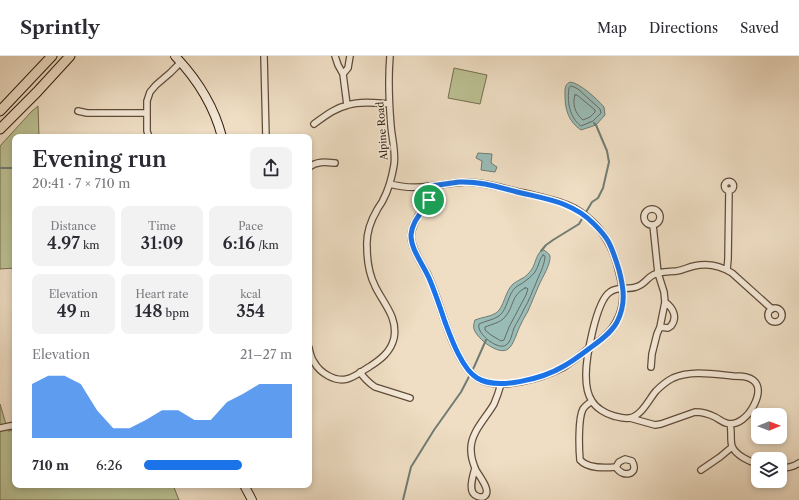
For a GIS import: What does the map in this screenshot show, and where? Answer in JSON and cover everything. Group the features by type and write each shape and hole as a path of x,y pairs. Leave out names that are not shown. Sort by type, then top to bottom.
{"main road":[{"path":"0,111 52,56"},
{"path":"0,129 70,56"}],"street":[{"path":"175,56 191,74 206,96 221,134"},
{"path":"264,56 266,134"},
{"path":"335,56 343,74 347,105"},
{"path":"343,74 348,68 350,56"},
{"name":"Alpine Road","path":"312,356 315,363 329,376 334,378 350,378 382,358 389,349 393,339 393,319 381,299 372,278 367,249 367,234 371,221 383,201 390,184 394,164 389,104 390,56"},
{"path":"148,134 147,101 150,92 181,62"},
{"path":"314,124 329,113 347,105 358,103 389,104"},
{"path":"78,111 87,113 147,113"},
{"path":"312,166 323,162 335,163"},
{"path":"390,184 409,187 459,182 478,182 551,200 574,209 591,221 603,233 615,258 623,289 623,303 617,321 608,333 570,363 558,370 536,378 512,383 501,384 479,380 472,374 457,352 429,278 412,243 412,229 418,215 429,200 431,186"},
{"path":"727,270 729,190"},
{"path":"651,366 652,354 660,327 665,302 664,292 658,273 653,225"},
{"path":"630,418 642,410 659,387 673,378 688,374 710,374 748,378 757,385 758,389 757,399 747,416 736,423 730,424 714,416 698,412 655,425 630,418 611,416 603,411 592,401 586,385 586,375 593,330 600,307 605,297 610,292 618,289 636,288 642,285 652,275 658,273 678,271 701,265 714,265 727,270 738,278 772,309"},
{"path":"660,327 668,328 675,319 674,313 665,302"},
{"path":"360,372 364,378 375,387 410,398"},
{"path":"475,468 471,487 472,491 475,496 483,497 487,492 486,487 475,468 471,451 473,438 498,397 501,384"},
{"path":"592,401 584,407 580,415 580,460 583,463 594,467 616,467"},
{"path":"730,424 732,430 732,447 742,457 751,461"},
{"path":"0,428 12,426"},
{"path":"701,470 732,447"},
{"path":"787,468 796,466 799,463"},
{"path":"246,488 252,500"}],"green space":[{"path":"454,68 487,75 480,104 448,98"},
{"path":"38,106 39,134 12,134 12,268 0,269 0,146"},
{"path":"0,404 8,431 12,430 12,488 174,488 179,500 0,500"}],"water":[{"path":"570,82 579,85 604,107 605,115 596,125 581,130 573,123 568,115 565,90 566,86"},
{"path":"478,153 492,154 491,163 497,167 495,172 481,170 482,161 476,158"},
{"path":"542,250 550,255 549,263 514,341 508,349 504,351 494,348 484,342 476,333 474,329 475,320 499,311 510,287 529,273 538,254"}],"waterway":[{"path":"541,251 553,240 579,224 592,202 598,198 603,188 609,162 607,151 594,123"},
{"path":"0,168 12,168"},
{"path":"403,500 411,467 434,430 461,392 486,340"}],"route":[{"path":"459,182 478,182 567,205 586,216 603,233 607,240 615,258 620,276 624,295 623,303 613,328 601,340 558,370 536,378 512,383 501,384 479,380 469,371 457,352 429,278 412,243 411,236 414,222 429,200 431,186 459,182"}]}
